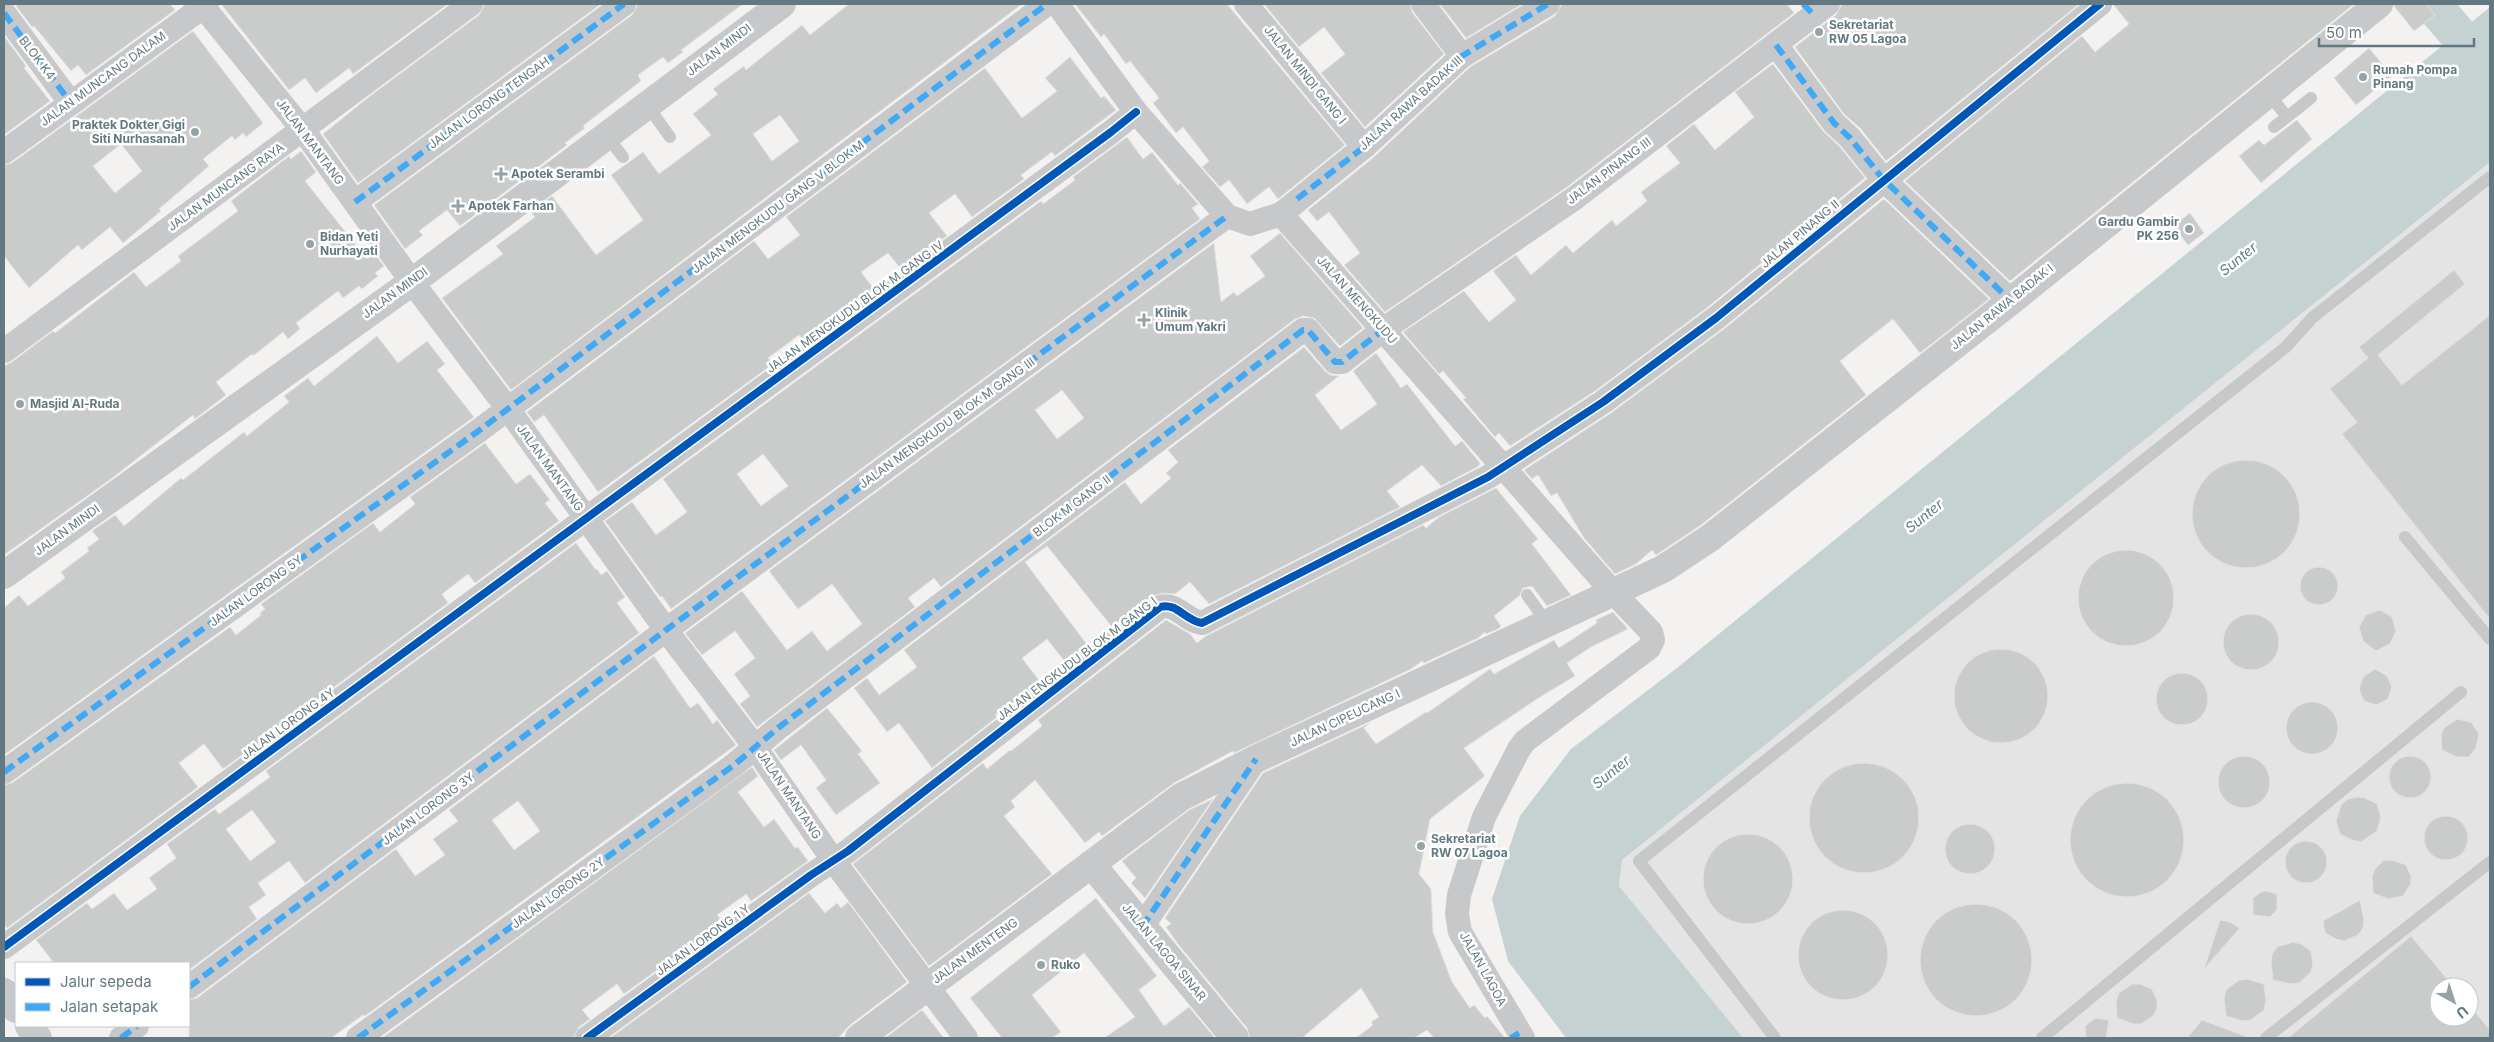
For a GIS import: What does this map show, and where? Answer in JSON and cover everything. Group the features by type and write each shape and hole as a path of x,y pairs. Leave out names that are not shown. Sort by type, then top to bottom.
{"street":[{"name":"JALAN MUNCANG RAYA","path":"4,351 471,4"},
{"name":"JALAN LORONG TENGAH","path":"355,202 624,4"},
{"name":"JALAN MINDI","path":"4,576 412,282 782,4"},
{"name":"JALAN MENGKUDU GANG V BLOK M","path":"508,409 1047,4"},
{"path":"1057,4 1136,112 1227,216 1250,224 1281,214"},
{"name":"JALAN MINDI GANG I","path":"1246,4 1364,147"},
{"path":"1423,4 1462,56"},
{"name":"JALAN RAWA BADAK III","path":"1281,214 1364,147 1462,56 1548,4"},
{"name":"JALAN PINANG II","path":"1495,472 1604,402 1708,323 2100,4"},
{"name":"JALAN RAWA BADAK I","path":"1612,591 1663,569 1710,538 2011,301 2379,4"},
{"name":"JALAN MANTANG","path":"204,5 303,130 412,282 508,409 666,630 756,747 833,860 966,1038"},
{"name":"JALAN MUNCANG DALAM","path":"4,152 204,5"},
{"name":"JALAN PINANG III","path":"1384,329 1575,198 1776,45 1815,8"},
{"name":"BLOK K4","path":"4,13 70,102"},
{"path":"1776,45 1834,123 1850,138 1883,179 2011,301"},
{"name":"JALAN MENGKUDU BLOK M GANG IV","path":"586,518 1136,112"},
{"name":"JALAN MENGKUDU","path":"1281,214 1384,329 1495,472 1651,632"},
{"name":"JALAN MENGKUDU BLOK M GANG III","path":"666,630 1227,216"},
{"name":"BLOK M GANG II","path":"756,747 1303,330 1308,330 1335,362 1342,362 1384,329"},
{"name":"JALAN LORONG 5Y","path":"4,772 508,409"},
{"name":"JALAN ENGKUDU BLOK M GANG I","path":"833,860 1160,607 1167,605 1174,607 1186,618 1202,623 1495,472"},
{"name":"JALAN LORONG 4Y","path":"4,948 586,518"},
{"name":"JALAN CIPEUCANG I","path":"1092,866 1170,805 1256,759 1612,591"},
{"name":"JALAN LORONG 3Y","path":"190,986 666,630"},
{"name":"JALAN LAGOA","path":"1518,1036 1460,932 1457,914 1459,895 1484,817 1525,741 1649,648 1653,640 1651,632"},
{"name":"JALAN LORONG 2Y","path":"358,1038 756,747"},
{"path":"1142,927 1256,759"},
{"name":"JALAN LORONG 1 Y","path":"587,1038 833,860"},
{"name":"JALAN LAGOA SINAR","path":"1092,866 1235,1038"},
{"name":"JALAN MENTENG","path":"859,1038 1092,866"},
{"path":"4,992 15,1008"},
{"path":"30,1027 38,1038"},
{"path":"121,1038 136,1027"}],"lane":[{"path":"2268,93 2287,117"},
{"path":"2274,127 2311,98"},
{"path":"647,105 670,137"},
{"path":"606,136 623,157"},
{"path":"1775,1038 1639,861 2286,347 2312,318 2490,177"},
{"path":"2405,537 2490,639"},
{"path":"1527,595 1547,622"},
{"path":"2042,1038 2461,692"},
{"path":"2266,1038 2490,862"}],"shaded area":[{"path":"2490,162 2490,1038 1743,1038 1619,886 1622,860"}],"water":[{"name":"Sunter","path":"2490,7 2490,162 1622,860 1619,886 1743,1038 1566,1038 1508,961 1492,899 1520,816 1571,749 1677,668"}],"building":[{"path":"18,4 170,4 175,10 86,75 78,65 71,71 34,26 32,27 16,6"},
{"path":"221,4 448,4 353,74 349,68 316,93 305,78 289,90"},
{"path":"485,4 601,4 358,183 323,134 370,96 479,15"},
{"path":"638,4 743,4 681,50 683,52 668,63 663,57 638,75 641,81 583,126 585,128 565,143 567,145 460,226 447,210 419,231 423,235 405,249 374,205 632,15"},
{"path":"849,4 1022,4 511,390 442,298 503,254 496,246 535,217 531,212 552,196 596,255 643,220 611,175 643,152 659,174 711,135 693,114 718,94 713,89 744,66 746,70 802,25 810,35","holes":["780,115 799,141 772,161 753,134"]},
{"path":"1075,4 1227,4 1345,145 1278,199 1269,187 1247,204 1229,180 1220,187 1202,167 1209,161 1183,127 1176,133 1153,103 1159,98 1130,61 1126,64 1104,34 1101,37"},
{"path":"1264,4 1410,4 1412,12 1444,54 1365,127 1321,73 1345,54 1324,27 1299,47"},
{"path":"1440,4 1522,4 1466,38"},
{"path":"1562,4 1787,4 1794,13 1567,187 1385,312 1344,265 1360,253 1329,212 1317,221 1308,210 1373,158 1470,67 1555,16"},
{"path":"1842,4 2079,4 1886,161 1861,129 1844,114 1795,47 1836,15"},
{"path":"2113,4 2354,4 2010,281 1905,181 2082,36 2095,52 2129,24"},
{"path":"2394,4 2426,4 2435,15 2414,31"},
{"path":"193,31 263,123 246,137 243,133 235,140 232,136 203,159 209,166 159,209 161,211 123,243 110,227 82,250 78,245 29,288 4,256 4,165 12,163","holes":["121,144 142,171 115,193 93,166"]},
{"path":"4,36 26,66 24,68 50,101 4,135"},
{"name":"Rumah Pompa Pinang","path":"2369,48 2392,76 2356,105 2334,78"},
{"path":"1070,57 1101,98 1104,96 1116,110 1055,156 1052,152 1021,175 1024,179 972,217 955,194 929,213 947,236 901,269 888,253 861,272 874,289 804,341 799,335 768,358 773,364 598,492 544,415 534,422 527,412 754,241 768,259 800,235 786,217 985,68 1022,118 1057,91 1045,78"},
{"path":"1773,64 1823,131 1840,147 1865,178 1708,307 1595,391 1510,446 1499,433 1495,437 1463,399 1466,398 1443,371 1439,374 1403,332 1464,291 1489,322 1516,300 1493,271 1516,255 1531,275 1566,245 1573,253 1612,220 1616,226 1647,201 1641,192 1680,163 1666,146 1694,124 1715,150 1754,117 1735,92"},
{"path":"2297,120 2312,139 2261,183 2239,156 2259,140 2264,145"},
{"path":"1127,137 1143,159 1152,152 1178,185 1180,183 1198,204 1192,208 1200,219 671,609 662,596 660,597 605,521 632,502 656,535 687,512 663,479 1041,201 1043,204 1075,180 1073,177","holes":["763,454 788,486 761,506 737,474"]},
{"path":"301,151 316,172 305,181 367,259 374,253 384,266 375,273 378,276 362,289 359,286 343,298 338,291 296,323 300,329 288,339 283,332 253,356 252,354 216,382 226,395 195,419 193,415 111,479 4,555 4,366 53,331 55,333 134,272 146,287 181,261 178,256 238,211 231,201 289,156 291,159"},
{"path":"1884,199 1989,299 1920,353 1893,319 1840,361 1866,395 1701,525 1656,555 1652,550 1636,564 1615,574 1584,538 1557,493 1551,496 1538,475 1532,479 1524,470 1611,413 1724,329"},
{"name":"Gardu Gambir PK 256","path":"2190,213 2204,233 2188,245 2173,226"},
{"path":"1280,233 1363,328 1340,346 1314,318 1303,316 1295,319 941,587 934,578 908,598 915,607 757,727 740,704 750,696 734,674 755,658 735,631 702,655 685,633 742,591 787,650 812,631 827,651 862,624 832,584 798,609 769,571 1214,243 1221,302 1234,292 1237,296 1265,276 1250,256","holes":["1062,390 1084,418 1057,439 1035,410"]},
{"path":"2454,270 2465,284 2378,355 2402,385 2490,315 2490,619 2342,434 2357,422 2330,389 2368,358 2359,347"},
{"path":"377,336 398,363 427,341 445,364 437,370 474,417 4,755 4,608 19,595 28,606 65,578 61,572 89,551 87,548 99,539 92,531 115,515 124,526 181,478 183,480 244,432 247,436 289,402 284,396 308,378 314,386"},
{"path":"1304,347 1325,371 1330,375 1339,376 1315,395 1341,430 1377,404 1353,371 1376,353 1401,388 1407,384 1455,446 1462,441 1480,463 1479,466 1441,486 1422,465 1387,491 1400,507 1209,604 1190,582 1175,594 1164,593 1152,596 1112,627 1047,546 1025,562 1088,646 1066,663 1047,639 1022,658 1041,683 995,715 997,717 932,768 899,723 887,732 854,688 867,678 879,695 917,667 904,650 1125,482 1141,504 1171,478 1166,473 1178,462 1168,450"},
{"path":"485,443 516,484 530,474 550,500 545,503 559,521 475,583 468,574 442,594 448,603 223,769 204,744 179,763 198,787 7,928 4,924 4,785 12,783 230,627 236,635 261,615 260,613 265,609 261,604 373,523 380,532 415,504 410,497"},
{"path":"2246,460 2267,464 2284,476 2296,493 2300,514 2296,535 2284,552 2267,564 2246,568 2225,564 2208,552 2196,535 2192,514 2196,493 2208,476 2225,464"},
{"path":"1496,488 1538,539 1532,544 1571,595 1547,606 1532,586 1523,588 1519,596 1494,616 1501,626 1498,629 1486,634 1485,632 1478,638 1424,663 1422,661 1411,669 1234,753 1233,751 1174,783 1102,836 1099,832 1085,843 1035,780 1011,801 1015,807 1004,816 1052,874 929,966 853,864 983,763 987,769 1011,751 1042,726 1038,720 1166,620 1190,634 1197,643 1206,636 1423,525 1426,528 1439,517"},
{"path":"576,543 601,575 607,571 625,597 617,603 639,633 305,883 289,861 258,883 266,895 249,907 257,919 190,969 190,962 53,962 36,940 87,903 92,909 114,893 127,910 157,889 149,878 176,858 167,844 215,809 219,814 270,777 266,771","holes":["252,810 276,842 250,861 226,829"]},
{"path":"2126,550 2145,553 2160,564 2171,579 2174,598 2171,617 2160,632 2145,643 2126,646 2107,643 2092,632 2081,617 2078,598 2081,579 2092,564 2107,553"},
{"path":"2319,567 2332,573 2338,586 2332,599 2319,605 2306,599 2300,586 2306,573"},
{"path":"2380,610 2392,617 2396,631 2390,644 2376,651 2363,641 2359,627 2366,615"},
{"path":"1613,612 1628,629 1591,647 1567,663 1575,676 1464,748 1485,776 1430,819 1419,874 1431,889 1433,932 1452,982 1470,1008 1474,1005 1485,1018 1487,1016 1505,1038 1434,1038 1427,1030 1414,1038 1356,1038 1373,1025 1371,1022 1379,1017 1361,988 1302,1038 1250,1038 1247,1028 1178,944 1166,927 1171,924 1165,918 1263,773 1370,723 1364,728 1376,744 1427,713 1490,669 1494,674 1554,640 1559,648 1597,623 1596,620"},
{"path":"2245,614 2257,614 2267,618 2275,626 2279,642 2275,658 2267,666 2257,670 2245,670 2235,666 2227,658 2223,648 2223,636 2227,626 2235,618"},
{"path":"2001,649 2019,653 2034,663 2044,678 2048,696 2044,714 2034,729 2019,739 2001,743 1983,739 1968,729 1958,714 1954,696 1958,678 1968,663 1983,653"},
{"path":"654,656 690,708 698,703 713,724 717,720 736,745 365,1016 363,1015 331,1038 189,1038 190,1000 197,998 396,849 415,876 445,855 433,839 458,821 449,810","holes":["518,801 540,831 514,850 492,820"]},
{"path":"2375,669 2387,676 2392,687 2388,699 2376,705 2364,701 2359,689 2363,677"},
{"path":"2177,673 2187,673 2201,680 2208,694 2208,704 2201,718 2187,725 2177,725 2167,721 2160,714 2156,704 2156,694 2160,684 2167,677"},
{"path":"2307,702 2317,702 2331,709 2338,723 2338,733 2331,747 2317,754 2307,754 2297,750 2290,743 2286,733 2286,723 2290,713 2297,706"},
{"path":"827,708 862,751 858,754 880,783 836,815 816,788 826,780 801,745 781,760 774,750"},
{"path":"2457,719 2471,722 2479,734 2476,748 2469,757 2457,757 2442,750 2441,734 2444,728"},
{"path":"2239,756 2249,756 2259,760 2266,767 2270,782 2266,797 2259,804 2249,808 2239,808 2229,804 2222,797 2218,787 2218,777 2222,767 2229,760"},
{"path":"2406,756 2414,756 2425,762 2431,777 2425,792 2414,798 2406,798 2395,792 2389,781 2389,773 2395,762"},
{"path":"1864,763 1885,767 1903,779 1915,797 1919,818 1915,839 1903,857 1885,869 1864,873 1843,869 1825,857 1813,839 1809,818 1813,797 1825,779 1843,767"},
{"path":"752,767 758,776 738,792 764,827 774,819 795,848 798,847 808,861 751,901 746,894 717,915 723,922 624,994 617,984 582,1010 590,1019 579,1027 573,1038 382,1038"},
{"path":"2127,783 2149,788 2167,800 2179,818 2184,840 2179,862 2167,880 2149,892 2127,897 2105,892 2087,880 2075,862 2070,840 2075,818 2087,800 2105,788"},
{"path":"2365,798 2377,804 2381,817 2377,831 2361,842 2340,834 2336,821 2341,805 2348,799"},
{"path":"1213,799 1145,898 1131,883 1136,878 1122,861 1189,810"},
{"path":"2446,816 2458,820 2464,826 2468,838 2464,850 2458,856 2446,860 2434,856 2428,850 2424,838 2428,826 2434,820"},
{"path":"1970,824 1980,826 1988,831 1993,839 1995,849 1993,859 1988,867 1980,872 1970,874 1960,872 1952,867 1947,859 1945,849 1947,839 1952,831 1960,826"},
{"path":"1748,834 1765,837 1780,847 1790,862 1793,879 1790,896 1780,911 1765,921 1748,924 1731,921 1716,911 1706,896 1703,879 1706,862 1716,847 1731,837"},
{"path":"2306,841 2321,847 2327,862 2321,877 2306,883 2291,877 2285,862 2291,847"},
{"path":"2384,860 2406,865 2411,876 2411,883 2403,896 2388,899 2373,893 2372,876 2375,869"},
{"path":"2266,891 2277,894 2277,910 2270,917 2253,915 2253,898"},
{"path":"809,893 825,913 837,903 841,908 848,902 907,982 850,1025 838,1038 610,1038"},
{"name":"Ruko","path":"1096,898 1157,976 1139,990 1164,1026 1189,1007 1215,1038 1104,1038 1135,1017 1084,953 1032,995 1061,1032 1052,1038 1002,1038 970,998"},
{"path":"2360,900 2364,920 2363,928 2358,935 2344,941 2325,933 2323,921"},
{"path":"1976,904 1997,909 2015,921 2027,939 2032,960 2027,981 2015,999 1997,1011 1976,1016 1955,1011 1937,999 1925,981 1920,960 1925,939 1937,921 1955,909"},
{"path":"1843,910 1860,913 1875,923 1885,938 1888,955 1885,972 1875,987 1860,997 1843,1000 1826,997 1811,987 1801,972 1798,955 1801,938 1811,923 1826,913"},
{"path":"2220,920 2230,922 2240,928 2204,969"},
{"path":"2411,936 2446,977 2429,977 2429,1027 2479,1027 2479,1017 2490,1030 2490,1038 2288,1038"},
{"path":"2293,942 2301,944 2311,951 2313,964 2311,972 2299,983 2291,984 2273,980 2272,954 2277,947"},
{"path":"2247,979 2264,984 2266,1001 2264,1010 2251,1020 2243,1021 2226,1016 2224,998 2226,990 2239,980"},
{"path":"2132,984 2140,984 2152,989 2157,1000 2157,1008 2154,1015 2141,1024 2133,1024 2117,1018 2116,1001 2119,993"},
{"path":"922,1010 944,1038 885,1038"},
{"path":"2095,1018 2109,1020 2106,1038 2086,1038 2085,1026"},
{"path":"2202,1020 2245,1036 2245,1038 2187,1038"}],"waterway":[{"path":"2432,4 2480,60"}],"marked path":[{"path":"355,202 624,4"},
{"path":"4,772 477,432 1047,4"},
{"path":"1297,199 1364,147 1462,56 1548,4"},
{"path":"1803,4 1814,15"},
{"path":"4,13 70,102"},
{"path":"1776,45 1834,123 1850,138 1883,179 2011,301"},
{"path":"190,986 666,630 1227,216"},
{"path":"358,1038 734,765 778,728 1303,330 1308,330 1335,362 1342,362 1384,329"},
{"path":"1142,927 1256,759"},
{"path":"121,1038 136,1027"},
{"path":"1511,1038 1519,1033"}],"cycle path":[{"path":"587,1038 811,875 848,851 1160,607 1171,607 1196,622 1202,623 1488,477 1603,402 1716,318 2100,4"},
{"path":"4,947 1136,112"}],"place":[{"name":"Sekretariat RW 05 Lagoa","path":"1819,32"},
{"name":"Rumah Pompa Pinang","path":"2363,77"},
{"name":"Praktek Dokter Gigi Siti Nurhasanah","path":"195,132"},
{"name":"Apotek Serambi","path":"501,174"},
{"name":"Apotek Farhan","path":"458,206"},
{"name":"Gardu Gambir PK 256","path":"2189,229"},
{"name":"Bidan Yeti Nurhayati","path":"310,244"},
{"name":"Klinik Umum Yakri","path":"1144,320"},
{"name":"Masjid Al-Ruda","path":"20,404"},
{"name":"Sekretariat RW 07 Lagoa","path":"1421,846"},
{"name":"Ruko","path":"1041,965"}]}
